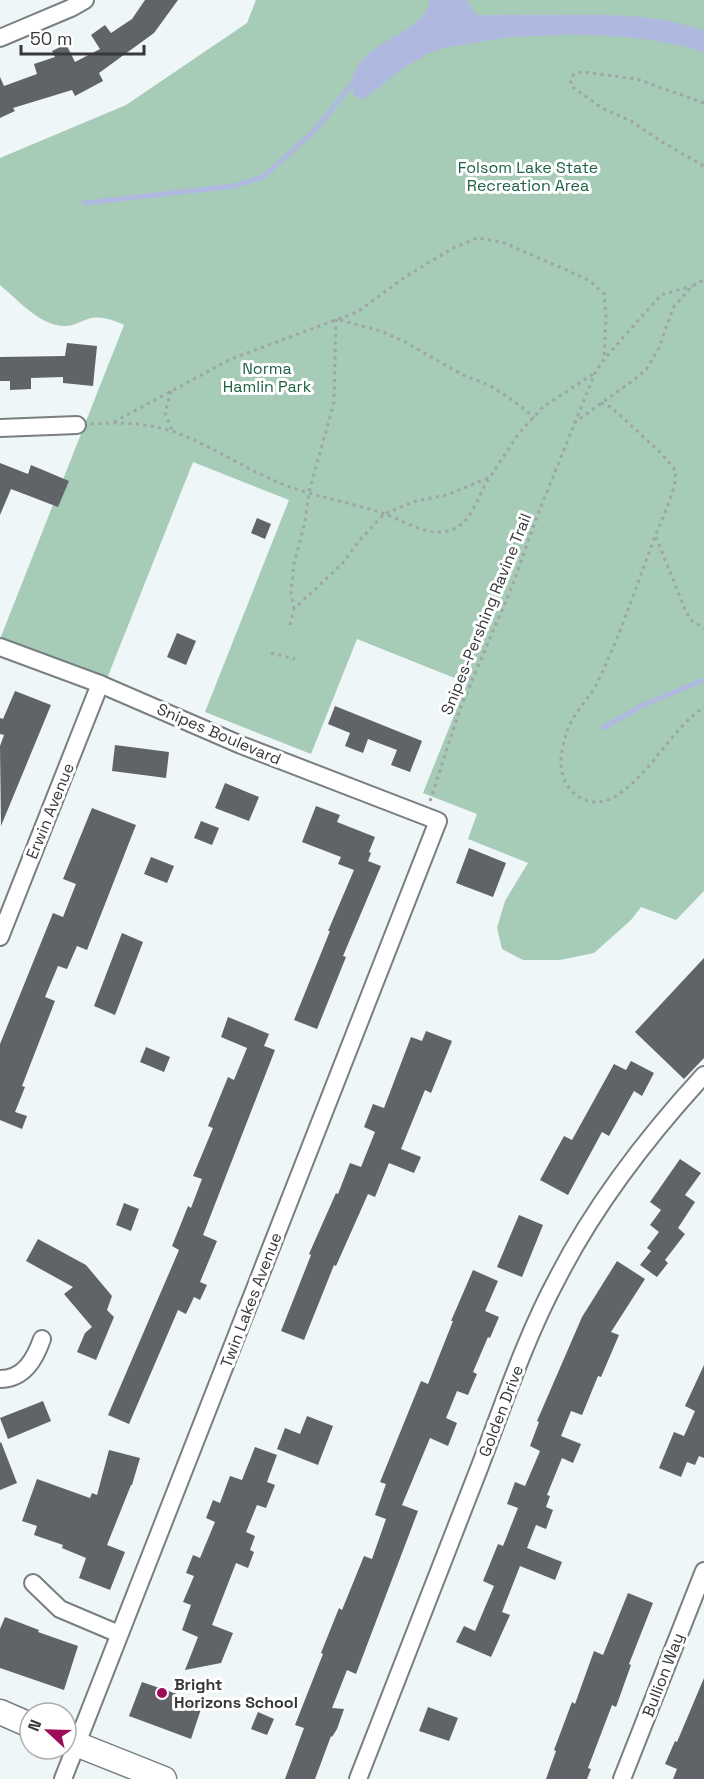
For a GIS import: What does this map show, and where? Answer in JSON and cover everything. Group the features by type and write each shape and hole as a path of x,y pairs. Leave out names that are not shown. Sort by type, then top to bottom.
{"street":[{"path":"0,38 85,0"},
{"path":"0,428 77,425"},
{"name":"Snipes Boulevard","path":"0,647 100,684 241,745 432,819"},
{"name":"Erwin Avenue","path":"0,937 100,684"},
{"name":"Twin Lakes Avenue","path":"78,1726 119,1634 432,819"},
{"name":"Golden Drive","path":"358,1779 523,1354 557,1277 585,1230 637,1155 674,1108 704,1075"},
{"path":"0,1379 17,1376 26,1368 38,1351 42,1339"},
{"name":"Bullion Way","path":"622,1779 704,1571"},
{"path":"33,1583 60,1609 119,1634"},
{"path":"0,1712 18,1720"},
{"path":"78,1745 165,1779"},
{"name":"Twin Lakes Avenue","path":"63,1779 67,1761"}],"path":[{"path":"704,103 637,79 583,72 575,73 571,78 571,86 602,108 631,121 704,166"},
{"path":"114,422 231,358 357,312 408,275 453,248 477,238 502,242 590,281 604,294 606,317 604,359"},
{"name":"Snipes-Pershing Ravine Trail","path":"432,819 460,709 513,584 595,373 604,359 662,295 704,280"},
{"name":"Snipes-Pershing Ravine Trail","path":"574,423 647,368 659,348 673,308 692,286"},
{"path":"336,319 381,331 405,342 463,375 495,389 524,408 534,418"},
{"path":"290,625 294,609 291,592 294,563 305,522 309,492 334,402 336,319"},
{"path":"77,425 114,422 141,424 173,432 282,484 384,514 429,531 441,532 451,530 468,519 481,490 513,442 543,407 595,373"},
{"path":"172,389 165,413 173,432"},
{"path":"601,403 608,405 626,419 637,432 662,453 676,471 674,489 630,604 595,686 567,728 562,752 562,772 568,788 585,802 612,798 638,778 689,718 704,707"},
{"path":"294,609 342,564 384,514 416,501 447,495 490,477"},
{"path":"655,536 686,612 693,621 704,628"},
{"path":"271,653 295,659"}],"green space":[{"name":"Folsom Lake State Recreation Area","path":"256,0 704,0 704,891 676,920 641,907 631,920 594,953 560,960 523,960 502,949 497,928 505,901 528,863 468,839 477,814 423,793 467,683 357,639 311,754 205,712 289,500 193,462 106,681 0,639 124,325 98,318 69,326 57,325 30,312 0,285 0,158 126,105 247,23"}],"water":[{"path":"430,0 467,0 476,14 482,15 614,15 660,19 704,31 704,52 650,40 587,35 494,39 437,50 409,64 361,100 354,95 352,79 359,64 369,53 417,21 426,12"}],"building":[{"path":"145,0 178,0 154,33 99,73 103,81 75,96 72,90 13,108 15,111 0,118 0,77 4,86 37,74 34,64 55,57 52,51 66,44 75,62 100,49 91,35 105,25 111,33 132,19"},
{"path":"67,343 97,346 93,386 63,383 63,377 31,378 31,389 10,390 10,381 0,381 0,357 65,356"},
{"path":"0,463 28,474 31,465 69,481 58,507 11,489 0,515"},
{"path":"257,518 271,524 265,539 251,533"},
{"path":"177,633 196,641 186,665 167,657"},
{"path":"15,691 51,705 1,826 0,746 4,735 0,734 0,718 3,719"},
{"path":"335,706 422,741 410,772 391,765 397,750 368,739 363,753 345,746 350,733 328,724"},
{"path":"115,745 169,752 166,778 112,771"},
{"path":"225,783 259,797 249,821 215,808"},
{"path":"316,806 340,815 337,822 375,837 368,861 381,866 343,956 346,957 317,1029 294,1020 354,870 338,864 341,857 302,842"},
{"path":"92,808 136,825 87,950 77,946 67,969 58,966 45,997 55,1001 22,1086 25,1087 15,1112 27,1116 22,1129 0,1120 0,1044 53,913 63,917 76,884 63,879"},
{"path":"201,821 219,828 212,845 194,838"},
{"path":"469,848 506,863 493,897 456,883"},
{"path":"151,857 174,866 167,883 144,874"},
{"path":"122,933 143,942 115,1015 94,1006"},
{"path":"704,958 704,1058 684,1079 635,1032"},
{"path":"228,1017 269,1034 264,1046 275,1050 203,1235 217,1241 200,1282 207,1285 200,1300 194,1297 186,1314 178,1310 129,1424 108,1415 179,1250 172,1246 188,1206 191,1208 202,1179 193,1176 213,1128 208,1126 228,1077 234,1080 247,1048 221,1037"},
{"path":"426,1031 452,1041 431,1093 425,1090 401,1149 421,1157 414,1173 389,1163 375,1197 368,1194 336,1266 334,1265 304,1340 281,1331 311,1255 309,1254 350,1163 361,1167 375,1132 364,1127 373,1104 384,1108 411,1037 422,1041"},
{"path":"146,1047 170,1057 164,1072 140,1062"},
{"path":"631,1061 654,1073 642,1096 634,1091 609,1136 602,1132 568,1195 540,1180 564,1136 572,1140 614,1064 626,1070"},
{"path":"680,1159 701,1173 685,1195 695,1202 678,1228 685,1234 665,1260 668,1263 657,1277 640,1265 651,1251 647,1248 659,1232 650,1225 661,1210 650,1202"},
{"path":"124,1203 139,1209 131,1231 116,1225"},
{"path":"519,1215 543,1225 522,1277 497,1267"},
{"path":"38,1239 86,1265 112,1296 107,1310 114,1317 96,1360 77,1352 85,1333 92,1327 64,1294 73,1287 26,1261"},
{"path":"617,1261 645,1279 611,1332 619,1335 601,1377 598,1376 582,1415 571,1411 561,1436 581,1444 573,1463 562,1458 547,1495 550,1496 546,1507 553,1510 546,1529 536,1525 527,1548 562,1562 555,1580 520,1566 502,1612 510,1615 491,1657 456,1642 464,1626 475,1631 494,1586 483,1581 498,1544 503,1546 518,1508 507,1504 515,1482 525,1486 540,1451 530,1446 539,1422 537,1421 582,1317"},
{"path":"473,1270 498,1281 485,1311 499,1317 473,1372 477,1374 468,1395 457,1391 446,1418 457,1423 448,1446 430,1438 402,1505 418,1511 356,1674 347,1670 332,1708 344,1709 315,1779 285,1779 304,1728 295,1725 323,1654 321,1653 364,1556 372,1559 386,1519 375,1515 386,1484 380,1482 421,1381 428,1384"},
{"path":"704,1365 704,1458 699,1456 695,1465 687,1462 681,1477 659,1468 674,1432 684,1436 695,1411 685,1406"},
{"path":"43,1401 51,1421 8,1439 0,1418"},
{"path":"307,1416 333,1426 318,1465 277,1449 285,1428 300,1434"},
{"path":"0,1443 17,1483 0,1490"},
{"path":"255,1447 277,1455 267,1482 275,1485 266,1508 257,1505 246,1532 255,1536 250,1550 254,1552 248,1568 236,1563 212,1625 233,1633 221,1663 185,1670 198,1637 182,1630 191,1605 183,1602 194,1576 186,1573 193,1555 200,1558 215,1522 206,1518 213,1500 220,1503 230,1476 242,1480"},
{"path":"109,1450 140,1458 132,1485 107,1545 125,1552 110,1590 79,1578 86,1558 62,1548 63,1545 34,1535 37,1526 22,1521 37,1479 90,1498 92,1493 97,1495"},
{"path":"628,1593 653,1603 629,1664 631,1665 616,1707 612,1705 588,1768 591,1769 587,1779 546,1779 572,1702 575,1704 594,1651 603,1655"},
{"path":"5,1617 78,1646 64,1690 0,1668 0,1629"},
{"path":"704,1678 704,1779 673,1779 677,1769 665,1764 675,1741 677,1742"},
{"path":"142,1682 203,1703 191,1739 129,1716"},
{"path":"428,1707 458,1718 449,1741 419,1731"},
{"path":"258,1712 274,1719 267,1735 251,1729"}],"waterway":[{"path":"84,203 234,186 263,177 315,130 356,79"},
{"path":"603,728 643,705 704,680"}],"place":[{"name":"Bright Horizons School","path":"162,1693"}],"park label":[{"name":"Norma Hamlin Park","path":"267,377"}]}
